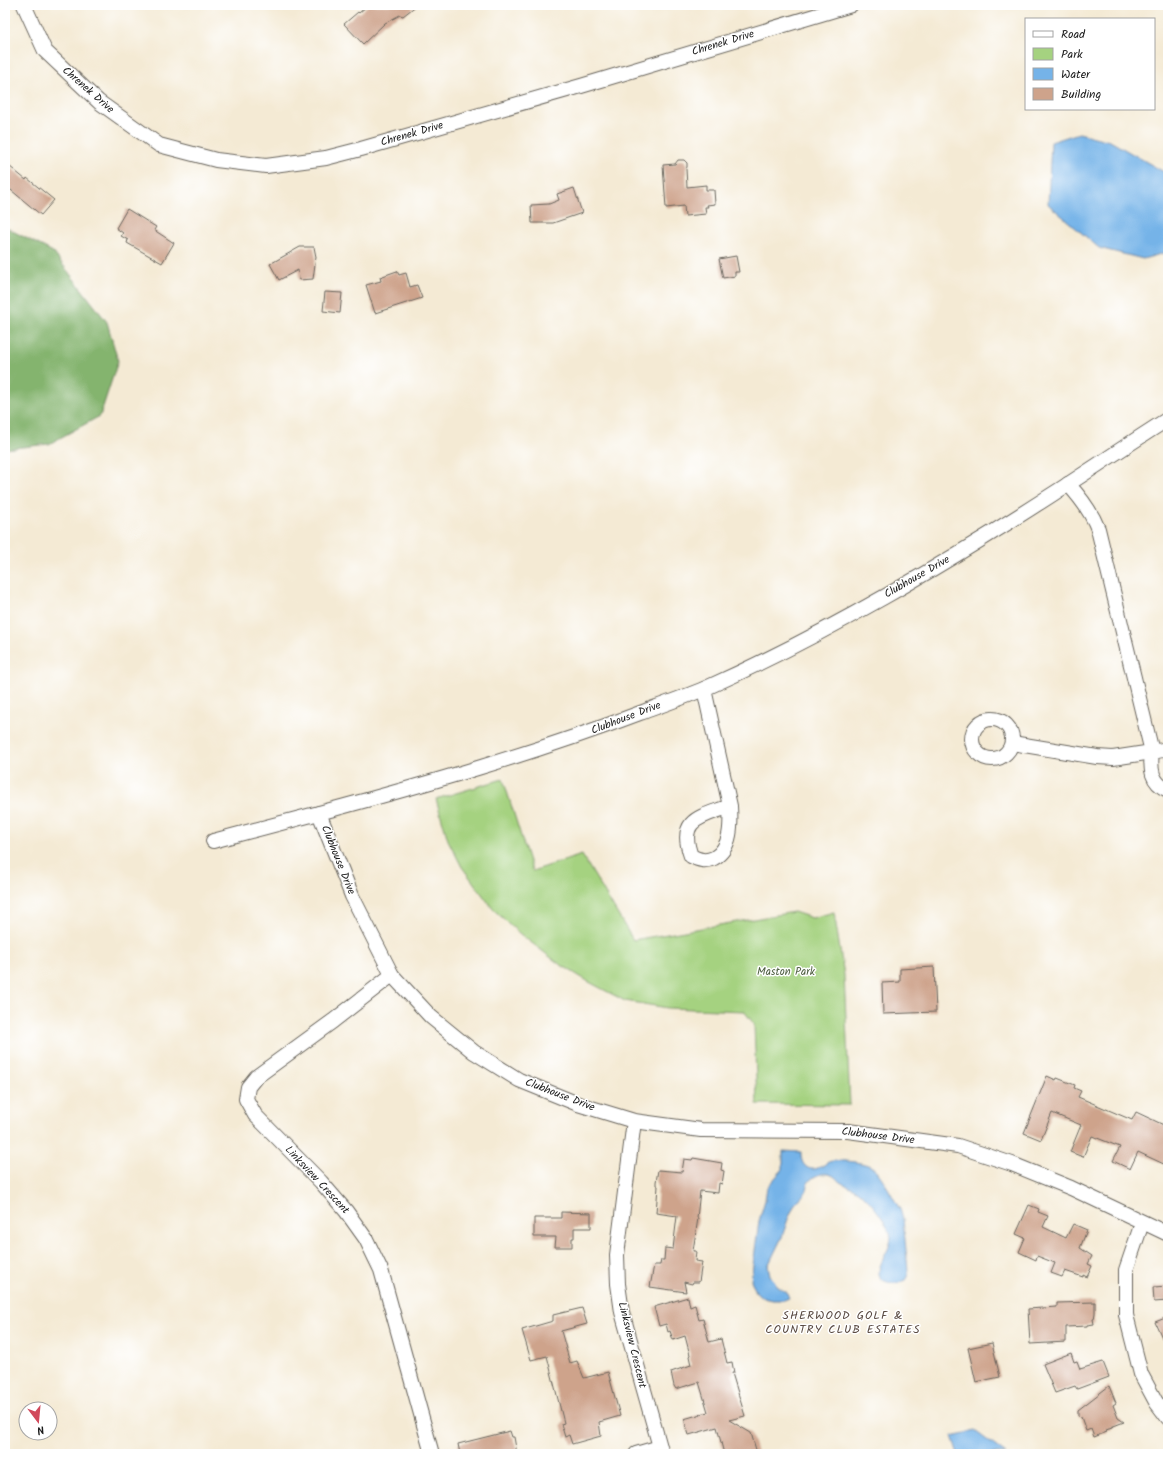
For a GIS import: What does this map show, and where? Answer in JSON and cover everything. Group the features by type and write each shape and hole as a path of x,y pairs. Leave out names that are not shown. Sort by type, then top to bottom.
{"street":[{"name":"Chrenek Drive","path":"24,5 45,51 99,102 159,144 216,160 266,166 326,158 362,149 581,86 851,5"},
{"name":"Clubhouse Drive","path":"1168,419 1068,484 932,569 764,661 704,689 599,729 525,754 447,778 319,814 352,896 392,975 431,1017 474,1052 519,1080 578,1104 634,1122 701,1130 848,1131 958,1146 1012,1164 1071,1188 1142,1223 1168,1234"},
{"path":"1068,484 1084,501 1093,516 1098,529 1152,752 1152,776 1161,787 1168,790"},
{"path":"704,689 730,806"},
{"path":"1012,743 1097,757 1113,758 1168,749"},
{"path":"213,841 319,814"},
{"name":"Linksview Crescent","path":"392,975 333,1021 256,1077 248,1086 246,1099 255,1115 321,1182 346,1211 366,1239 381,1270 432,1454"},
{"name":"Linksview Crescent","path":"634,1122 617,1255 618,1284 622,1312 661,1451 636,1454"},
{"path":"1142,1223 1126,1270 1126,1315 1141,1374 1156,1402 1168,1418"}],"green space":[{"path":"5,227 53,252 107,322 118,361 100,416 49,444 5,449"},
{"name":"Maston Park","path":"503,779 532,871 582,855 633,940 794,912 812,918 834,912 844,975 850,1105 757,1104 754,1024 744,1011 668,1008 625,1001 589,982 558,963 520,934 493,909 462,867 448,840 436,799"}],"water":[{"path":"1079,133 1110,141 1164,172 1168,176 1168,252 1143,259 1099,248 1048,204 1051,142"},
{"path":"783,1151 801,1152 802,1161 809,1169 817,1168 831,1161 842,1161 868,1165 876,1170 901,1211 903,1219 908,1271 903,1282 892,1283 885,1281 880,1277 880,1266 888,1249 891,1237 878,1212 863,1195 850,1186 841,1183 834,1176 822,1174 810,1180 806,1192 795,1204 782,1237 768,1266 770,1275 777,1286 787,1293 789,1298 784,1300 772,1300 763,1298 756,1292 751,1280 759,1221 767,1187 783,1169"},
{"path":"975,1431 1006,1454 958,1454 952,1436"}],"building":[{"path":"368,5 417,5 403,16 400,15 385,23 363,44 344,24"},
{"path":"678,160 684,160 687,163 687,187 706,185 706,190 714,190 715,204 707,205 708,207 705,207 706,214 685,216 684,206 666,208 663,165 675,164"},
{"path":"9,166 26,180 27,178 54,200 41,215 5,185 5,171"},
{"path":"574,188 582,213 553,223 532,223 531,205 549,204 559,200 557,194"},
{"path":"127,209 156,227 154,230 174,243 162,263 127,243 128,240 121,236 123,233 116,228"},
{"path":"300,247 314,247 316,257 313,279 299,280 298,270 279,280 270,264"},
{"path":"736,256 739,272 735,272 735,276 723,278 719,259"},
{"path":"397,271 399,275 406,273 410,287 417,285 422,298 375,313 366,285 381,281 380,277"},
{"path":"325,292 342,293 340,313 323,311"},
{"path":"934,967 936,1012 883,1014 882,983 900,982 900,969"},
{"path":"1047,1076 1075,1085 1074,1088 1081,1091 1078,1097 1132,1120 1136,1112 1168,1127 1168,1166 1138,1152 1130,1169 1113,1161 1120,1147 1092,1136 1083,1157 1070,1152 1081,1125 1052,1113 1041,1140 1024,1133"},
{"path":"693,1158 722,1163 721,1170 724,1171 722,1184 719,1183 718,1193 700,1191 693,1251 696,1251 695,1261 702,1262 699,1282 693,1282 692,1284 684,1282 686,1292 650,1287 654,1265 660,1265 661,1260 664,1260 665,1248 673,1249 677,1216 656,1213 658,1186 656,1185 656,1182 658,1170 682,1172 684,1159 692,1160"},
{"path":"1029,1205 1039,1209 1038,1212 1048,1216 1043,1227 1066,1238 1073,1224 1087,1230 1080,1248 1092,1256 1088,1264 1092,1266 1087,1277 1065,1271 1062,1277 1051,1273 1055,1263 1037,1256 1036,1260 1019,1252 1025,1238 1016,1234"},
{"path":"561,1212 591,1213 591,1228 574,1228 572,1247 555,1247 556,1237 534,1237 534,1218 561,1218"},
{"path":"1168,1286 1168,1301 1154,1302 1153,1287"},
{"path":"688,1297 690,1307 695,1305 699,1320 703,1319 709,1342 721,1339 727,1363 732,1362 734,1373 732,1373 745,1416 729,1420 751,1433 757,1453 724,1454 717,1427 689,1435 684,1419 708,1412 699,1382 676,1389 674,1386 671,1372 691,1365 690,1355 685,1336 673,1340 670,1331 668,1332 666,1324 659,1326 654,1307"},
{"path":"1095,1302 1095,1313 1093,1319 1094,1324 1087,1326 1066,1327 1066,1342 1030,1344 1028,1309 1057,1307 1057,1303"},
{"path":"582,1308 587,1324 561,1331 570,1363 577,1361 584,1378 608,1372 620,1416 599,1422 601,1436 572,1444 569,1435 565,1437 561,1424 564,1423 547,1356 531,1360 522,1330 553,1321 553,1315"},
{"path":"1168,1317 1168,1351 1155,1322"},
{"path":"992,1343 1000,1377 976,1382 968,1348"},
{"path":"1071,1353 1074,1362 1077,1361 1080,1369 1103,1362 1109,1377 1077,1389 1075,1386 1055,1393 1043,1364"},
{"path":"1109,1386 1116,1403 1113,1405 1118,1418 1124,1422 1111,1427 1112,1428 1106,1430 1107,1432 1094,1437 1091,1429 1086,1431 1081,1417 1078,1416 1078,1410"},
{"path":"510,1431 512,1437 514,1437 517,1454 460,1454 458,1444"}],"district":[{"name":"SHERWOOD GOLF & COUNTRY CLUB ESTATES","path":"843,1322"}]}
